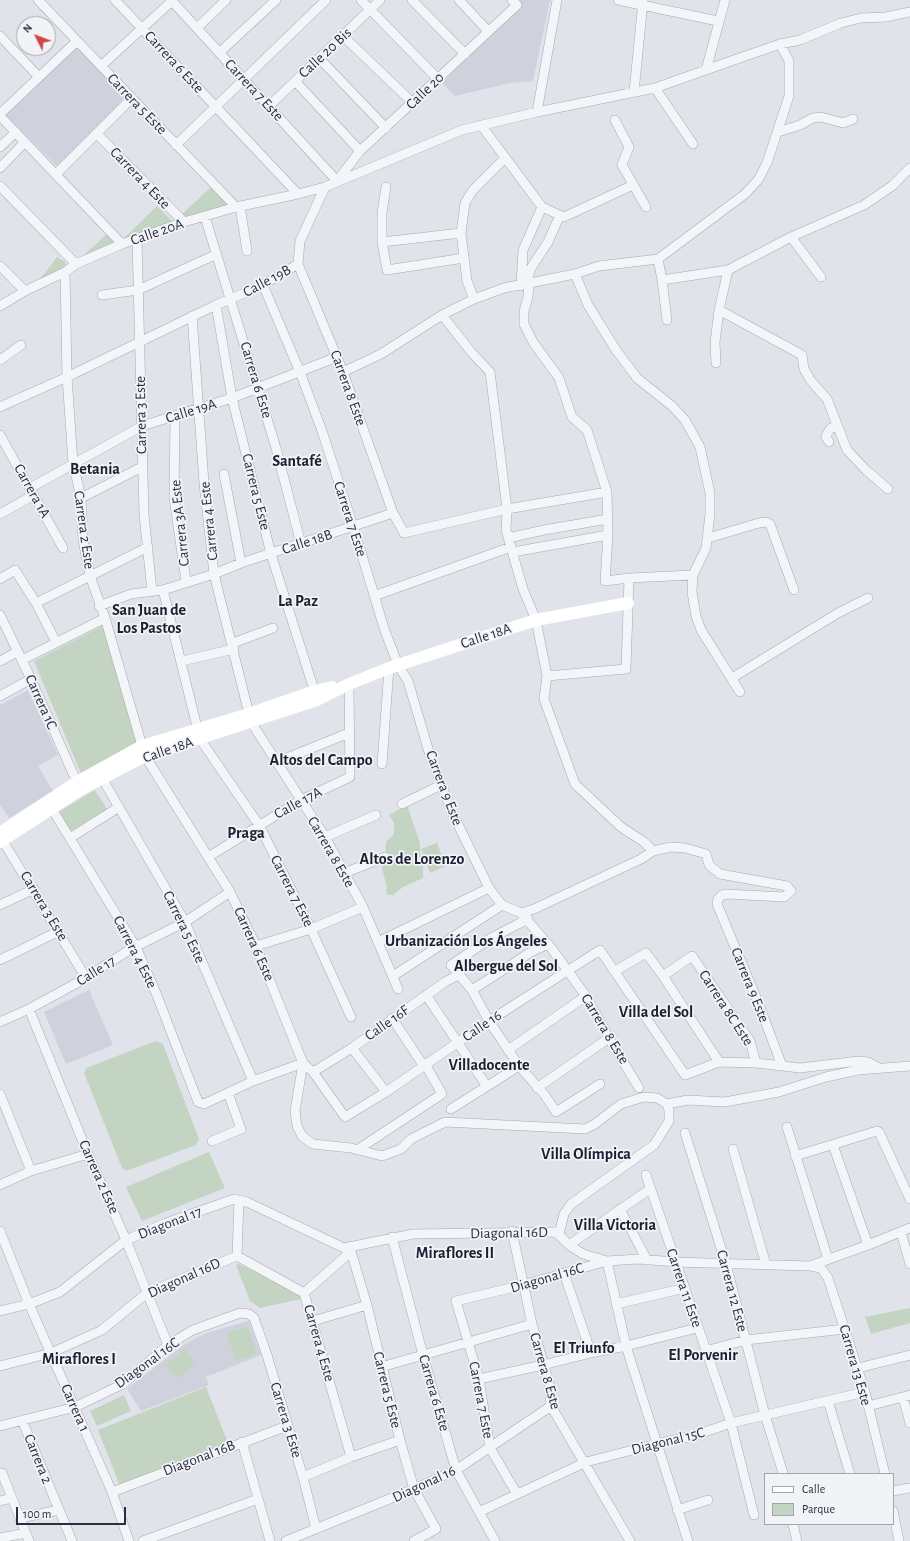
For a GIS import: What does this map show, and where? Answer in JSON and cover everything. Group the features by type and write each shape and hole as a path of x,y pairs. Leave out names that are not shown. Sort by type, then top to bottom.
{"main road":[{"name":"Calle 18A","path":"1,838 78,786 143,751 250,718 349,684 393,666 536,620 628,604"},
{"name":"Calle 18A","path":"1,838 52,809 78,786 102,778 143,751"}],"street":[{"name":"Carrera 6 Este","path":"115,0 298,194"},
{"path":"101,66 172,0"},
{"name":"Carrera 7 Este","path":"172,0 337,181"},
{"path":"197,28 226,0"},
{"path":"220,52 276,0"},
{"path":"176,145 326,0"},
{"path":"361,0 437,78"},
{"name":"Calle 20 Bis","path":"269,106 380,0"},
{"path":"412,0 465,54"},
{"path":"459,0 488,31"},
{"path":"537,112 557,0"},
{"path":"618,0 642,3 718,21"},
{"path":"706,70 718,21 725,0"},
{"name":"Carrera 5 Este","path":"43,2 77,41 176,145 238,207"},
{"name":"Calle 20","path":"337,181 360,151 413,103 437,78 465,54 514,2"},
{"path":"634,92 642,3"},
{"path":"326,187 337,181 462,130 537,112 655,88 780,44 800,40 841,23 861,18 886,17 910,12"},
{"path":"0,36 39,77"},
{"path":"343,36 413,103"},
{"path":"77,41 0,115 122,244"},
{"path":"343,372 381,354 442,315 474,299 504,288 575,274 599,266 658,259 745,194 758,180 768,163 789,96 789,61 780,44"},
{"path":"319,58 386,128"},
{"path":"295,81 360,151"},
{"path":"655,88 693,144"},
{"path":"56,174 132,98"},
{"path":"778,132 800,126 813,118 821,117 843,123 853,119"},
{"path":"615,120 629,147 622,165 646,207"},
{"path":"481,125 542,207 564,217 633,185"},
{"path":"0,147 16,132"},
{"name":"Carrera 4 Este","path":"97,134 184,222"},
{"path":"0,168 25,142"},
{"path":"474,299 467,281 461,233 466,203 473,190 505,158"},
{"path":"662,280 728,270 791,237 864,205 892,186 910,168"},
{"path":"0,186 76,264"},
{"name":"Calle 20A","path":"0,306 25,291 65,272 76,264 122,244 184,222 238,207 326,187"},
{"name":"Calle 19B","path":"0,406 67,377 192,316 263,285 298,264 300,241 326,187"},
{"path":"386,187 382,213 382,242 387,270 464,258"},
{"path":"238,207 247,252"},
{"path":"542,207 523,250 525,284 528,298 524,311 524,324 533,342 559,378 572,417 587,430 607,492 608,535 605,580 693,575"},
{"path":"525,284 531,268 548,242 560,215"},
{"name":"Carrera 6 Este","path":"205,217 232,299 276,448 301,544"},
{"path":"382,242 461,233"},
{"path":"791,237 821,277"},
{"name":"Carrera 3 Este","path":"137,239 144,516 152,591"},
{"path":"102,296 138,290 217,254"},
{"path":"658,259 667,320"},
{"name":"Carrera 8 Este","path":"298,264 343,372 393,513"},
{"path":"0,266 25,291"},
{"path":"716,363 715,342 719,310 728,270"},
{"name":"Carrera 2 Este","path":"65,272 67,377 73,463 81,498 83,540 90,576 99,606 105,618 143,751"},
{"path":"575,274 588,305 616,350 637,378 672,406 685,420 700,447 710,493 708,538 704,553 693,575 692,592 696,616 702,630 740,692"},
{"name":"Carrera 7 Este","path":"263,285 300,372 354,526 393,666"},
{"name":"Carrera 5 Este","path":"216,305 232,398 271,554 316,695"},
{"path":"719,310 802,356 804,369 811,381 826,399 836,427 847,450 866,470 888,489"},
{"path":"442,315 472,353 490,372 506,509 506,530 523,589 536,620 547,676 544,699 575,784 621,827 644,842 652,851 641,859 534,909 451,964 472,990 489,1021 519,1066 537,1088 544,1094 556,1112 600,1084"},
{"name":"Carrera 4 Este","path":"192,316 204,483 214,574 250,718"},
{"path":"0,360 22,345"},
{"name":"Calle 19A","path":"0,514 73,463 142,426 232,398 337,357"},
{"name":"Carrera 3A Este","path":"175,416 174,498 186,582"},
{"path":"829,442 826,437 827,434 831,428 836,427"},
{"name":"Carrera 1A","path":"0,435 63,548"},
{"path":"81,498 142,467"},
{"path":"224,474 241,563"},
{"path":"393,513 404,533 506,509 607,492"},
{"name":"Calle 18B","path":"99,606 131,594 163,590 214,574 241,563 393,513"},
{"path":"374,596 510,546 544,530 608,519"},
{"path":"708,538 759,523 766,522 770,524 794,590"},
{"path":"510,546 608,535"},
{"path":"36,603 148,547"},
{"path":"0,578 15,570 36,603 56,642"},
{"path":"547,676 626,669 629,578"},
{"name":"Carrera 7 Este","path":"163,590 199,733 259,825 311,928 351,1017"},
{"path":"732,678 838,613 868,598"},
{"name":"Carrera 1C","path":"0,615 31,679 78,786"},
{"path":"0,661 20,656 56,642 105,618"},
{"path":"182,661 233,646 273,628"},
{"path":"382,764 393,666"},
{"name":"Carrera 9 Este","path":"393,666 408,681 441,785 451,810 489,888 502,905"},
{"path":"0,696 31,679"},
{"path":"277,762 349,733 349,684"},
{"name":"Carrera 8 Este","path":"250,718 325,837 363,907 398,989"},
{"name":"Calle 17A","path":"208,856 301,800 350,778 349,733"},
{"name":"Carrera 6 Este","path":"143,751 230,892 256,946 302,1063 295,1111 297,1126 302,1136 314,1144 357,1150"},
{"name":"Carrera 5 Este","path":"102,778 185,922 253,1081"},
{"path":"402,804 441,785"},
{"path":"70,838 119,808"},
{"name":"Carrera 4 Este","path":"52,809 136,946 156,993 198,1102 200,1104 228,1093"},
{"path":"325,837 376,816"},
{"name":"Carrera 3 Este","path":"1,838 34,889 86,978"},
{"name":"Carrera 9 Este","path":"652,851 671,847 685,848 706,854 709,866 720,874 787,886 791,891 784,897 726,894 718,898 717,904 758,1002 782,1066"},
{"path":"344,873 385,857"},
{"path":"378,942 489,888"},
{"path":"0,905 34,889"},
{"name":"Calle 17","path":"0,1022 29,1009 86,978 136,946 185,922 230,892"},
{"path":"393,976 502,905"},
{"name":"Carrera 8 Este","path":"502,905 525,916 548,944 586,996 639,1088"},
{"path":"256,946 311,928 363,907"},
{"path":"0,960 59,931"},
{"path":"472,990 531,952 548,944"},
{"name":"Calle 16","path":"313,1072 345,1117 386,1092 424,1064 600,950 615,971"},
{"path":"719,1062 663,976 646,953 615,971 685,1075 719,1062 756,1062 800,1068 859,1061 868,1062 879,1068"},
{"name":"Carrera 8C Este","path":"663,976 692,956 750,1041 756,1062"},
{"name":"Calle 16F","path":"313,1072 352,1048 392,1018 445,982 460,974"},
{"path":"426,995 486,1086"},
{"path":"508,1050 586,996"},
{"name":"Carrera 2 Este","path":"29,1009 88,1154 126,1240 168,1346"},
{"path":"357,1150 442,1094 424,1064 392,1018"},
{"path":"537,1088 609,1038"},
{"path":"352,1048 386,1092"},
{"path":"212,1141 241,1129 228,1093 253,1081 302,1063 313,1072"},
{"path":"451,1109 519,1066"},
{"path":"357,1150 382,1156 390,1154 411,1140 444,1122 585,1129 595,1124 621,1104 644,1098 657,1098 667,1104 688,1100 725,1102 779,1092 826,1077 858,1070 910,1066"},
{"path":"0,1094 31,1171"},
{"name":"Diagonal 16D","path":"350,1248 392,1237 413,1234 551,1231 559,1234 564,1214 571,1204 654,1145 669,1121 670,1110 667,1104"},
{"path":"787,1127 828,1259"},
{"path":"795,1156 877,1131 881,1135 910,1199"},
{"name":"Carrera 12 Este","path":"685,1133 726,1264 765,1415 783,1473"},
{"path":"833,1144 868,1246"},
{"path":"733,1149 766,1265"},
{"path":"0,1185 31,1171 88,1154"},
{"name":"Carrera 11 Este","path":"646,1175 685,1288 697,1328 731,1423 754,1516"},
{"path":"569,1245 650,1189"},
{"name":"Diagonal 17","path":"0,1311 29,1304 60,1292 126,1240 166,1223 234,1200 239,1200"},
{"path":"237,1256 239,1200 247,1202 335,1245 350,1248"},
{"path":"620,1209 643,1259"},
{"path":"810,1266 868,1246 910,1228"},
{"name":"Carrera 1","path":"0,1231 29,1304 112,1492 129,1541"},
{"name":"Carrera 8 Este","path":"512,1231 532,1324 549,1383 551,1406 586,1462 630,1541"},
{"path":"901,1232 910,1264"},
{"path":"559,1234 569,1245 583,1254 607,1261 626,1346 688,1541"},
{"name":"Carrera 6 Este","path":"392,1237 423,1355 456,1470 495,1541"},
{"name":"Carrera 5 Este","path":"350,1248 367,1305 381,1366 414,1489 436,1529 414,1541"},
{"name":"Carrera 4 Este","path":"350,1248 346,1256 304,1293 313,1320 351,1457"},
{"name":"Diagonal 16D","path":"0,1366 51,1353 102,1330 147,1293 237,1256 304,1293"},
{"name":"Diagonal 16C","path":"456,1301 523,1285 607,1261 643,1259 675,1262 810,1266"},
{"name":"Carrera 13 Este","path":"810,1266 821,1268 828,1278 865,1392 885,1473"},
{"path":"564,1274 591,1352"},
{"path":"616,1304 685,1288"},
{"name":"Carrera 7 Este","path":"456,1301 479,1379 490,1448 517,1494"},
{"path":"313,1320 367,1305"},
{"name":"Diagonal 16C","path":"0,1426 74,1407 123,1384 168,1346 193,1330 240,1313 248,1314"},
{"name":"Carrera 3 Este","path":"248,1314 254,1318 303,1476 316,1529"},
{"path":"381,1366 532,1324"},
{"path":"479,1379 543,1365 591,1352 626,1346 697,1328"},
{"path":"705,1351 746,1340 845,1329"},
{"path":"858,1368 910,1355"},
{"name":"Diagonal 15C","path":"479,1512 586,1462 693,1436 731,1423 865,1392"},
{"path":"868,1406 907,1396 910,1423"},
{"path":"828,1401 850,1473"},
{"name":"Diagonal 16","path":"286,1541 414,1489 456,1470 551,1406"},
{"name":"Carrera 2","path":"22,1420 72,1541"},
{"name":"Diagonal 16B","path":"112,1492 287,1426"},
{"path":"303,1476 400,1440"},
{"path":"242,1442 270,1541"},
{"path":"0,1538 28,1537 1,1473"},
{"path":"894,1491 910,1488"},
{"path":"0,1501 12,1498"},
{"path":"143,1541 164,1537 258,1499"},
{"path":"677,1510 708,1500"},
{"path":"20,1518 59,1510"},
{"path":"894,1515 899,1541"},
{"path":"792,1525 797,1541"}],"shaded area":[{"path":"517,0 550,0 533,81 510,83 455,96 442,83 481,44"},
{"path":"77,46 129,98 58,167 6,115"},
{"path":"28,690 58,755 38,766 53,791 9,818 0,805 0,705"},
{"path":"89,990 113,1045 66,1064 44,1012"},
{"path":"249,1321 261,1355 206,1377 209,1385 141,1411 127,1389 186,1343 207,1333"}],"green space":[{"path":"213,185 230,202 227,209 185,221 180,216"},
{"path":"157,206 174,223 123,239"},
{"path":"107,234 116,244 77,261"},
{"path":"57,257 64,261 68,267 32,285 45,273"},
{"path":"104,625 136,743 82,776 34,661"},
{"path":"95,790 107,809 69,832 57,813"},
{"path":"407,805 420,843 423,878 403,887 393,895 387,895 387,888 381,864 385,861 386,842 394,834 394,823 389,815"},
{"path":"437,843 446,866 430,873 421,849"},
{"path":"156,1041 163,1044 199,1139 196,1145 126,1171 122,1168 84,1073 86,1068"},
{"path":"209,1152 225,1188 142,1221 126,1187"},
{"path":"239,1264 301,1295 301,1299 260,1308 250,1301 236,1265"},
{"path":"910,1308 910,1323 871,1334 865,1317"},
{"path":"247,1326 257,1354 236,1361 226,1333"},
{"path":"185,1349 196,1363 176,1379 165,1365"},
{"path":"206,1387 228,1443 120,1486 98,1430"},
{"path":"124,1395 131,1411 97,1426 90,1411"}],"district":[{"name":"Santafé","path":"297,461"},
{"name":"Betania","path":"95,469"},
{"name":"La Paz","path":"298,601"},
{"name":"San Juan de Los Pastos","path":"149,619"},
{"name":"Altos del Campo","path":"321,760"},
{"name":"Praga","path":"246,833"},
{"name":"Altos de Lorenzo","path":"412,859"},
{"name":"Urbanización Los Ángeles","path":"466,941"},
{"name":"Albergue del Sol","path":"506,966"},
{"name":"Villa del Sol","path":"656,1012"},
{"name":"Villadocente","path":"489,1065"},
{"name":"Villa Olímpica","path":"586,1154"},
{"name":"Villa Victoria","path":"615,1225"},
{"name":"Miraflores II","path":"455,1253"},
{"name":"El Triunfo","path":"584,1348"},
{"name":"El Porvenir","path":"703,1355"},
{"name":"Miraflores I","path":"79,1359"}]}
